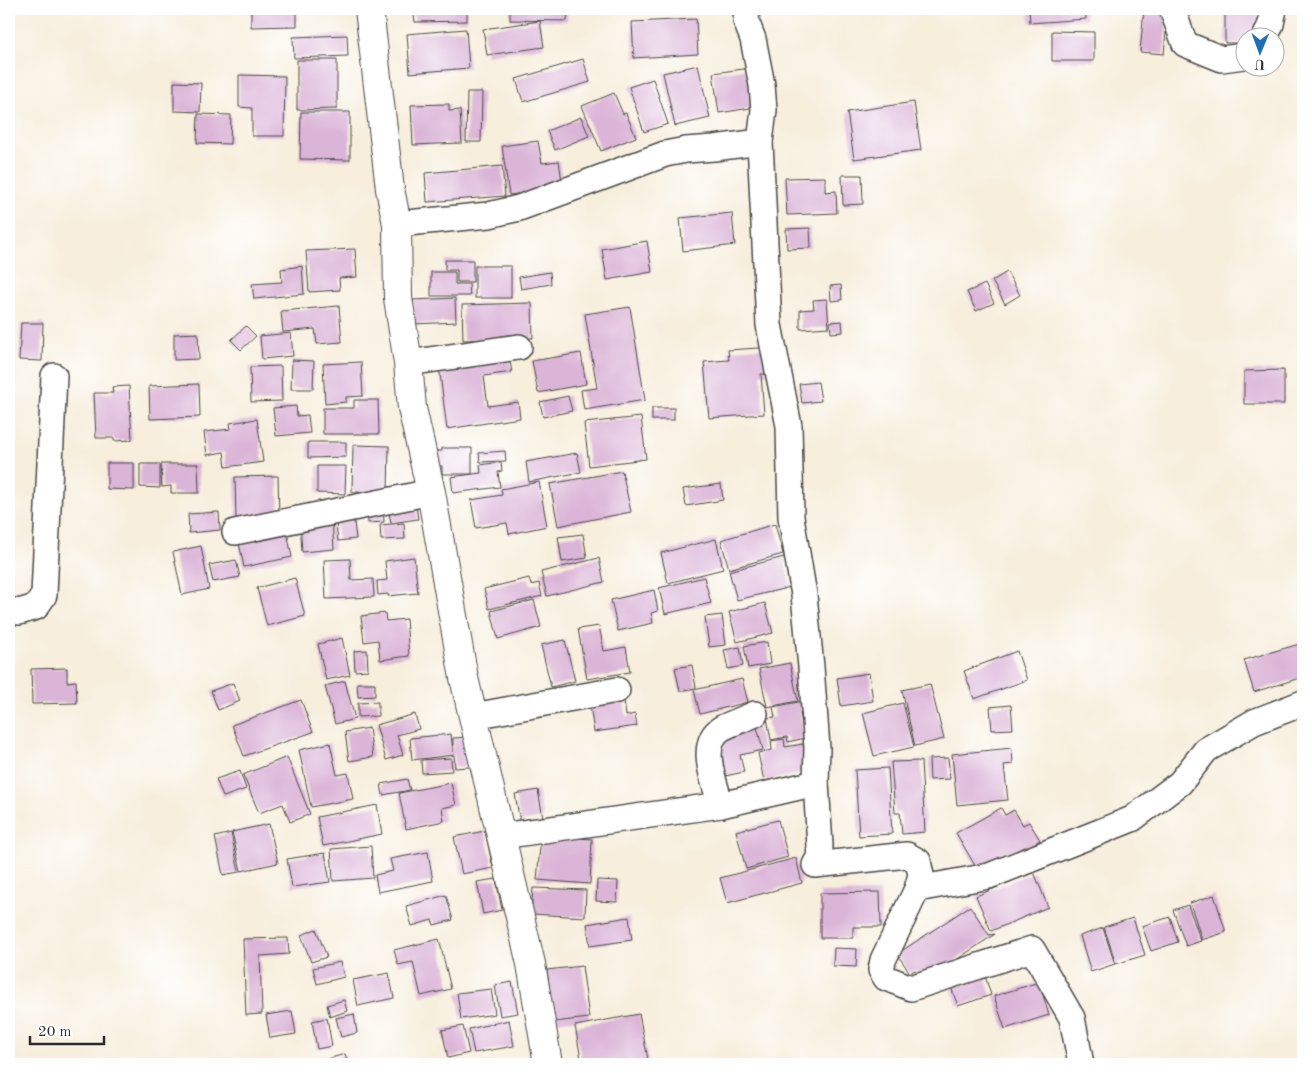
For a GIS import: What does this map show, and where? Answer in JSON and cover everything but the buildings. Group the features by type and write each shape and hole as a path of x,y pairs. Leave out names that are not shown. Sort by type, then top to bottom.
{"street":[{"path":"369,9 390,189 397,224 398,298 408,363 412,408 431,492 464,678 531,964 548,1064"},
{"path":"747,9 746,21 753,39 762,85 764,110 760,142 769,325 789,426 791,517 804,595 811,667 817,748 816,783 820,846 819,858 815,865 908,855 918,861 921,875 917,889 883,960 881,970 886,978 911,988 1032,949 1072,1018 1081,1064"},
{"path":"1172,9 1185,44 1222,59 1234,57"},
{"path":"1269,28 1274,9"},
{"path":"397,224 497,214 519,208 665,154 760,142"},
{"path":"408,363 519,347"},
{"path":"9,610 20,612 36,607 44,595 54,376"},
{"path":"235,532 431,492"},
{"path":"473,716 616,690"},
{"path":"917,889 989,876 1132,819 1180,783 1206,750 1254,722 1303,703"},
{"path":"721,805 709,765 711,742 721,729 755,714"},
{"path":"502,836 721,805 816,783"}]}
